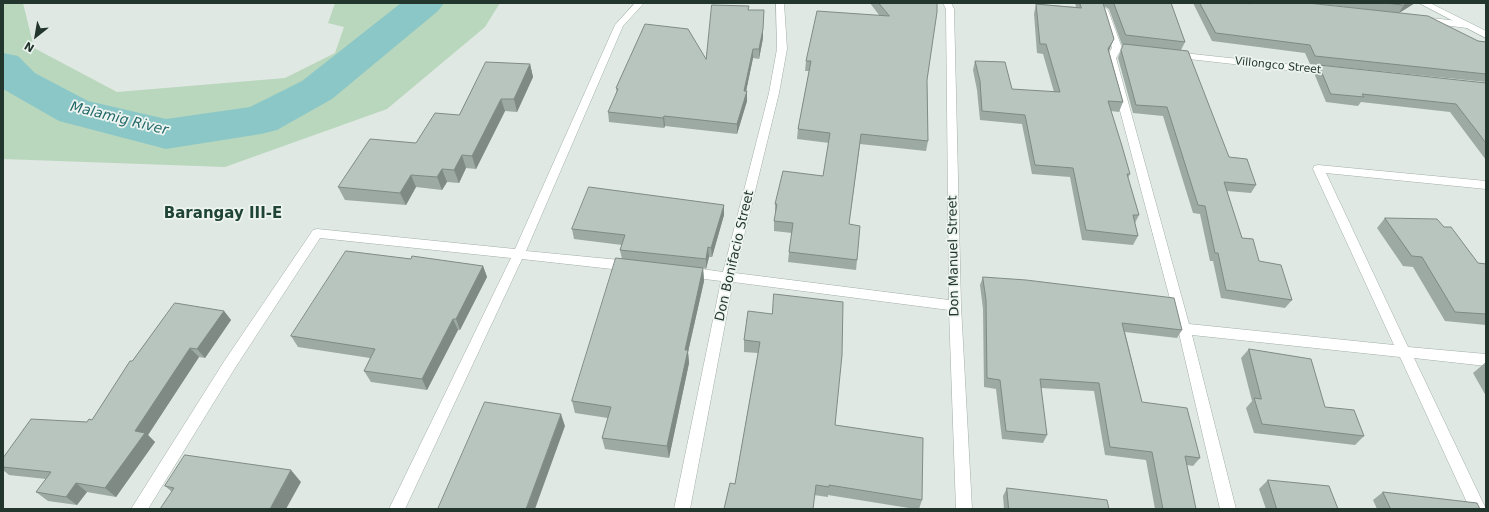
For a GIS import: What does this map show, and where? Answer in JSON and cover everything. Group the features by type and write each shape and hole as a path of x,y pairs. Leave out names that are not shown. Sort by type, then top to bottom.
{"street":[{"path":"396,509 519,253 619,25 640,3"},
{"name":"Don Bonifacio Street","path":"682,509 728,276 777,78 782,49 780,3"},
{"name":"Don Manuel Street","path":"947,3 950,17 955,306 964,509"},
{"path":"1423,3 1486,35"},
{"path":"1104,10 1121,49 1111,58 1184,329 1228,509"},
{"path":"1413,19 1467,25"},
{"name":"Villongco Street","path":"1163,54 1340,72"},
{"path":"1478,509 1318,169 1486,186"},
{"path":"139,509 230,364 317,233 643,267"},
{"path":"674,270 955,306"},
{"path":"1184,329 1486,360"}],"green space":[{"path":"3,3 23,3 34,48 117,92 285,78 335,53 344,27 328,23 335,3 500,3 485,27 387,109 225,167 3,159"}],"building":[{"path":"879,3 937,3 927,80 928,141 861,134 849,224 860,226 857,260 789,252 793,223 774,221 777,204 775,204 783,171 823,176 830,133 798,129 811,61 806,61 817,11 889,16"},
{"path":"1080,3 1103,3 1114,39 1108,49 1123,102 1108,101 1130,174 1127,174 1139,215 1133,215 1138,236 1086,230 1073,168 1035,165 1025,115 982,111 980,81 975,61 1005,62 1012,89 1060,92 1046,44 1040,44 1036,4 1081,8"},
{"path":"1114,3 1171,3 1185,42 1126,35"},
{"path":"1200,3 1308,3 1428,16 1478,41 1486,42 1486,74 1315,56 1310,45 1216,33"},
{"path":"1386,3 1407,3 1404,5"},
{"path":"712,5 749,6 748,10 764,10 763,29 759,49 753,49 744,91 747,91 737,124 664,116 663,118 608,112 618,89 616,88 645,24 688,29 706,59"},
{"path":"1124,44 1188,51 1229,157 1247,159 1256,185 1224,182 1242,238 1253,239 1259,261 1281,265 1292,300 1226,290 1218,253 1215,253 1205,206 1198,205 1167,107 1136,105 1121,50"},
{"path":"486,62 530,64 514,99 501,99 472,156 462,155 454,170 442,169 437,177 411,175 400,193 338,187 370,139 416,143 435,113 459,115"},
{"path":"1319,65 1486,83 1486,143 1456,104 1362,94 1364,97 1331,94"},
{"path":"589,187 724,205 711,248 708,247 706,259 620,250 625,235 572,229"},
{"path":"1385,218 1437,219 1444,227 1451,227 1478,263 1486,264 1486,314 1455,312 1422,257 1412,256"},
{"path":"346,251 411,259 412,256 483,266 456,319 453,319 422,379 364,371 375,349 291,336"},
{"path":"616,258 703,268 685,350 688,350 667,446 602,438 611,407 572,401"},
{"path":"983,277 1026,280 1174,298 1182,330 1122,323 1142,402 1187,408 1200,458 1185,456 1196,509 1163,509 1152,452 1110,447 1099,383 1040,379 1047,435 1006,431 1000,380 987,378 986,300"},
{"path":"774,294 843,302 842,355 835,425 923,438 922,500 829,485 829,487 816,485 813,509 724,509 730,483 735,484 760,342 744,340 748,311 772,314"},
{"path":"175,303 224,311 197,349 190,348 135,431 145,433 105,488 76,483 66,497 36,492 51,472 3,467 3,458 31,419 87,422 89,419 92,420 130,361 132,361"},
{"path":"1249,349 1311,359 1325,407 1354,410 1364,436 1262,424 1254,398 1261,399"},
{"path":"485,402 561,414 526,509 438,509"},
{"path":"185,455 291,470 270,509 160,509 174,488 165,486"},
{"path":"1268,480 1329,486 1338,509 1277,509"},
{"path":"1007,488 1107,500 1109,509 1009,509"},
{"path":"1383,492 1477,503 1480,509 1391,509"}],"waterway":[{"name":"Malamig River","path":"3,65 20,82 74,111 166,134 261,120 317,90 425,3"}],"district":[{"name":"Barangay III-E","path":"223,214"}]}
